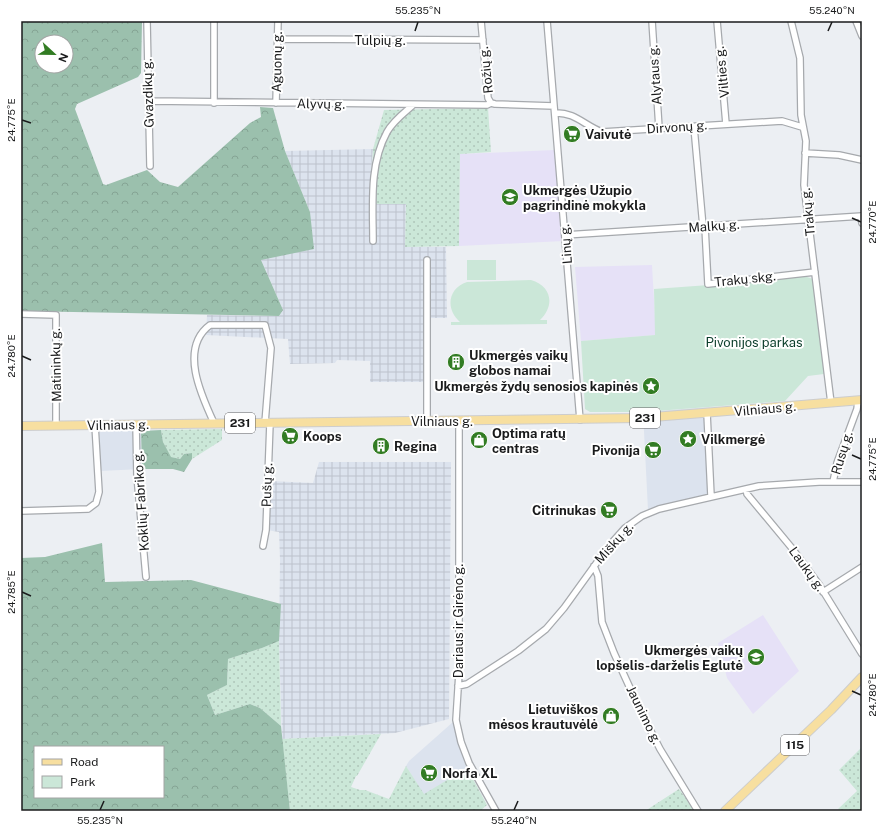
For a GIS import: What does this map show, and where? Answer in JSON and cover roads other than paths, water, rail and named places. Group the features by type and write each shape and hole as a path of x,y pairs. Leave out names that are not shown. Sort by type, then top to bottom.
{"main road":[{"name":"Vilniaus g.","path":"21,426 426,420 580,420 706,414 860,401"},
{"name":"115","path":"725,811 832,710 862,677"}],"street":[{"name":"Gvazdikų g.","path":"147,21 147,84 150,101 150,166"},
{"path":"214,21 214,103"},
{"name":"Aguonų g.","path":"276,103 278,21"},
{"name":"Rožių g.","path":"481,21 488,98 491,102 495,104 554,106"},
{"name":"Linų g.","path":"547,21 580,420"},
{"name":"Alytaus g.","path":"652,21 659,128"},
{"name":"Vilties g.","path":"716,21 726,124"},
{"name":"Trakų g.","path":"792,21 800,58 802,127 805,132 804,184 831,403"},
{"path":"856,21 862,36"},
{"name":"Tulpių g.","path":"278,39 483,40"},
{"name":"Alyvų g.","path":"150,101 412,105 487,105 491,102"},
{"path":"373,241 374,178 379,151 388,131 399,117 412,105"},
{"name":"Dirvonų g.","path":"555,113 576,117 595,130 602,132 782,121 802,127"},
{"path":"694,127 704,227"},
{"path":"805,153 839,155 862,160"},
{"path":"861,216 862,223"},
{"name":"Malkų g.","path":"565,236 861,216"},
{"name":"Trakų skg.","path":"704,227 708,284 814,272"},
{"path":"426,420 427,260"},
{"name":"Matininkų g.","path":"21,314 56,315 56,426"},
{"name":"Pušų g.","path":"214,424 202,398 196,374 194,348 203,330 210,325 265,325 271,348 266,530 263,546"},
{"name":"Rusų g.","path":"833,482 837,463 860,401"},
{"path":"706,414 711,496"},
{"name":"Dariaus ir Girėno g.","path":"459,421 458,686 456,714 461,742 469,763 496,811"},
{"name":"Koklių Fabriko g.","path":"136,424 138,476 146,577"},
{"path":"21,511 88,509 96,503 99,492 96,425"},
{"name":"Miškų g.","path":"458,686 467,684 536,638 560,614 616,537 633,521 654,511 711,496 746,489 780,484 862,482"},
{"name":"Laukų g.","path":"746,489 747,494 791,547 823,592 862,654"},
{"name":"Jaunimo g.","path":"594,566 598,576 602,622 614,653 640,710 660,748 698,811"},
{"path":"823,592 862,567"}],"place":[{"name":"Vaivutė","path":"572,134"},
{"name":"Ukmergės Užupio pagrindinė mokykla","path":"510,197"},
{"name":"Ukmergės vaikų globos namai","path":"456,362"},
{"name":"Ukmergės žydų senosios kapinės","path":"651,386"},
{"name":"Koops","path":"290,436"},
{"name":"Vilkmergė","path":"688,439"},
{"name":"Optima ratų centras","path":"479,440"},
{"name":"Regina","path":"381,446"},
{"name":"Pivonija","path":"653,450"},
{"name":"Citrinukas","path":"609,510"},
{"name":"Ukmergės vaikų lopšelis-darželis Eglutė","path":"756,657"},
{"name":"Lietuviškos mėsos krautuvėlė","path":"611,716"},
{"name":"Norfa XL","path":"429,773"}],"park label":[{"name":"Pivonijos parkas","path":"754,342"}]}
